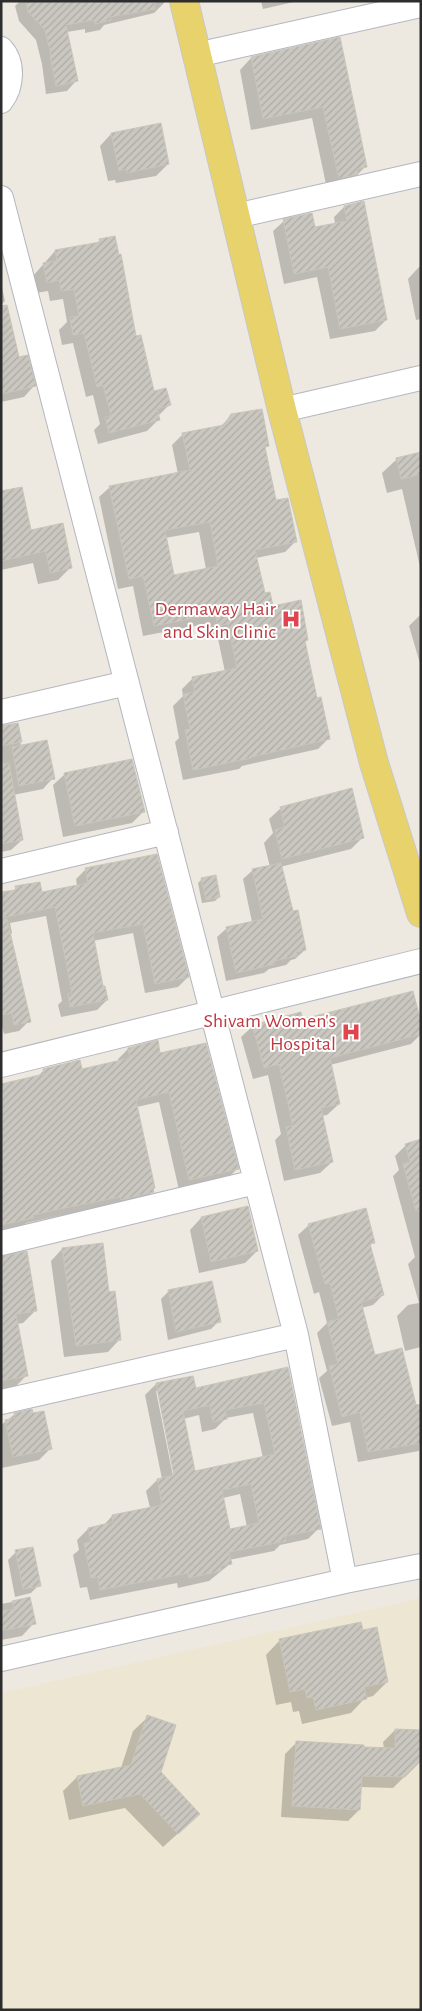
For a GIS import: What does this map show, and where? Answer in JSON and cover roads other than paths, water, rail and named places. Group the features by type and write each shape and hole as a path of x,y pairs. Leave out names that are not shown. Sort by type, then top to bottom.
{"main road":[{"path":"184,1 288,408 374,763 421,913"},
{"path":"199,1 249,213 288,408 387,759 421,868"}],"street":[{"path":"210,52 421,5"},
{"path":"1,49 10,69 10,84 1,101"},
{"path":"249,213 421,174"},
{"path":"1,198 296,1335 345,1580"},
{"path":"288,408 421,378"},
{"path":"1,712 127,682"},
{"path":"1,871 166,832"},
{"path":"1,1065 421,961"},
{"path":"1,1243 256,1182"},
{"path":"1,1402 296,1335"},
{"path":"1,1659 345,1580 421,1566"}],"place":[{"name":"Dermaway Hair and Skin Clinic","path":"291,619"},
{"name":"Shivam Women's Hospital","path":"351,1032"}]}
